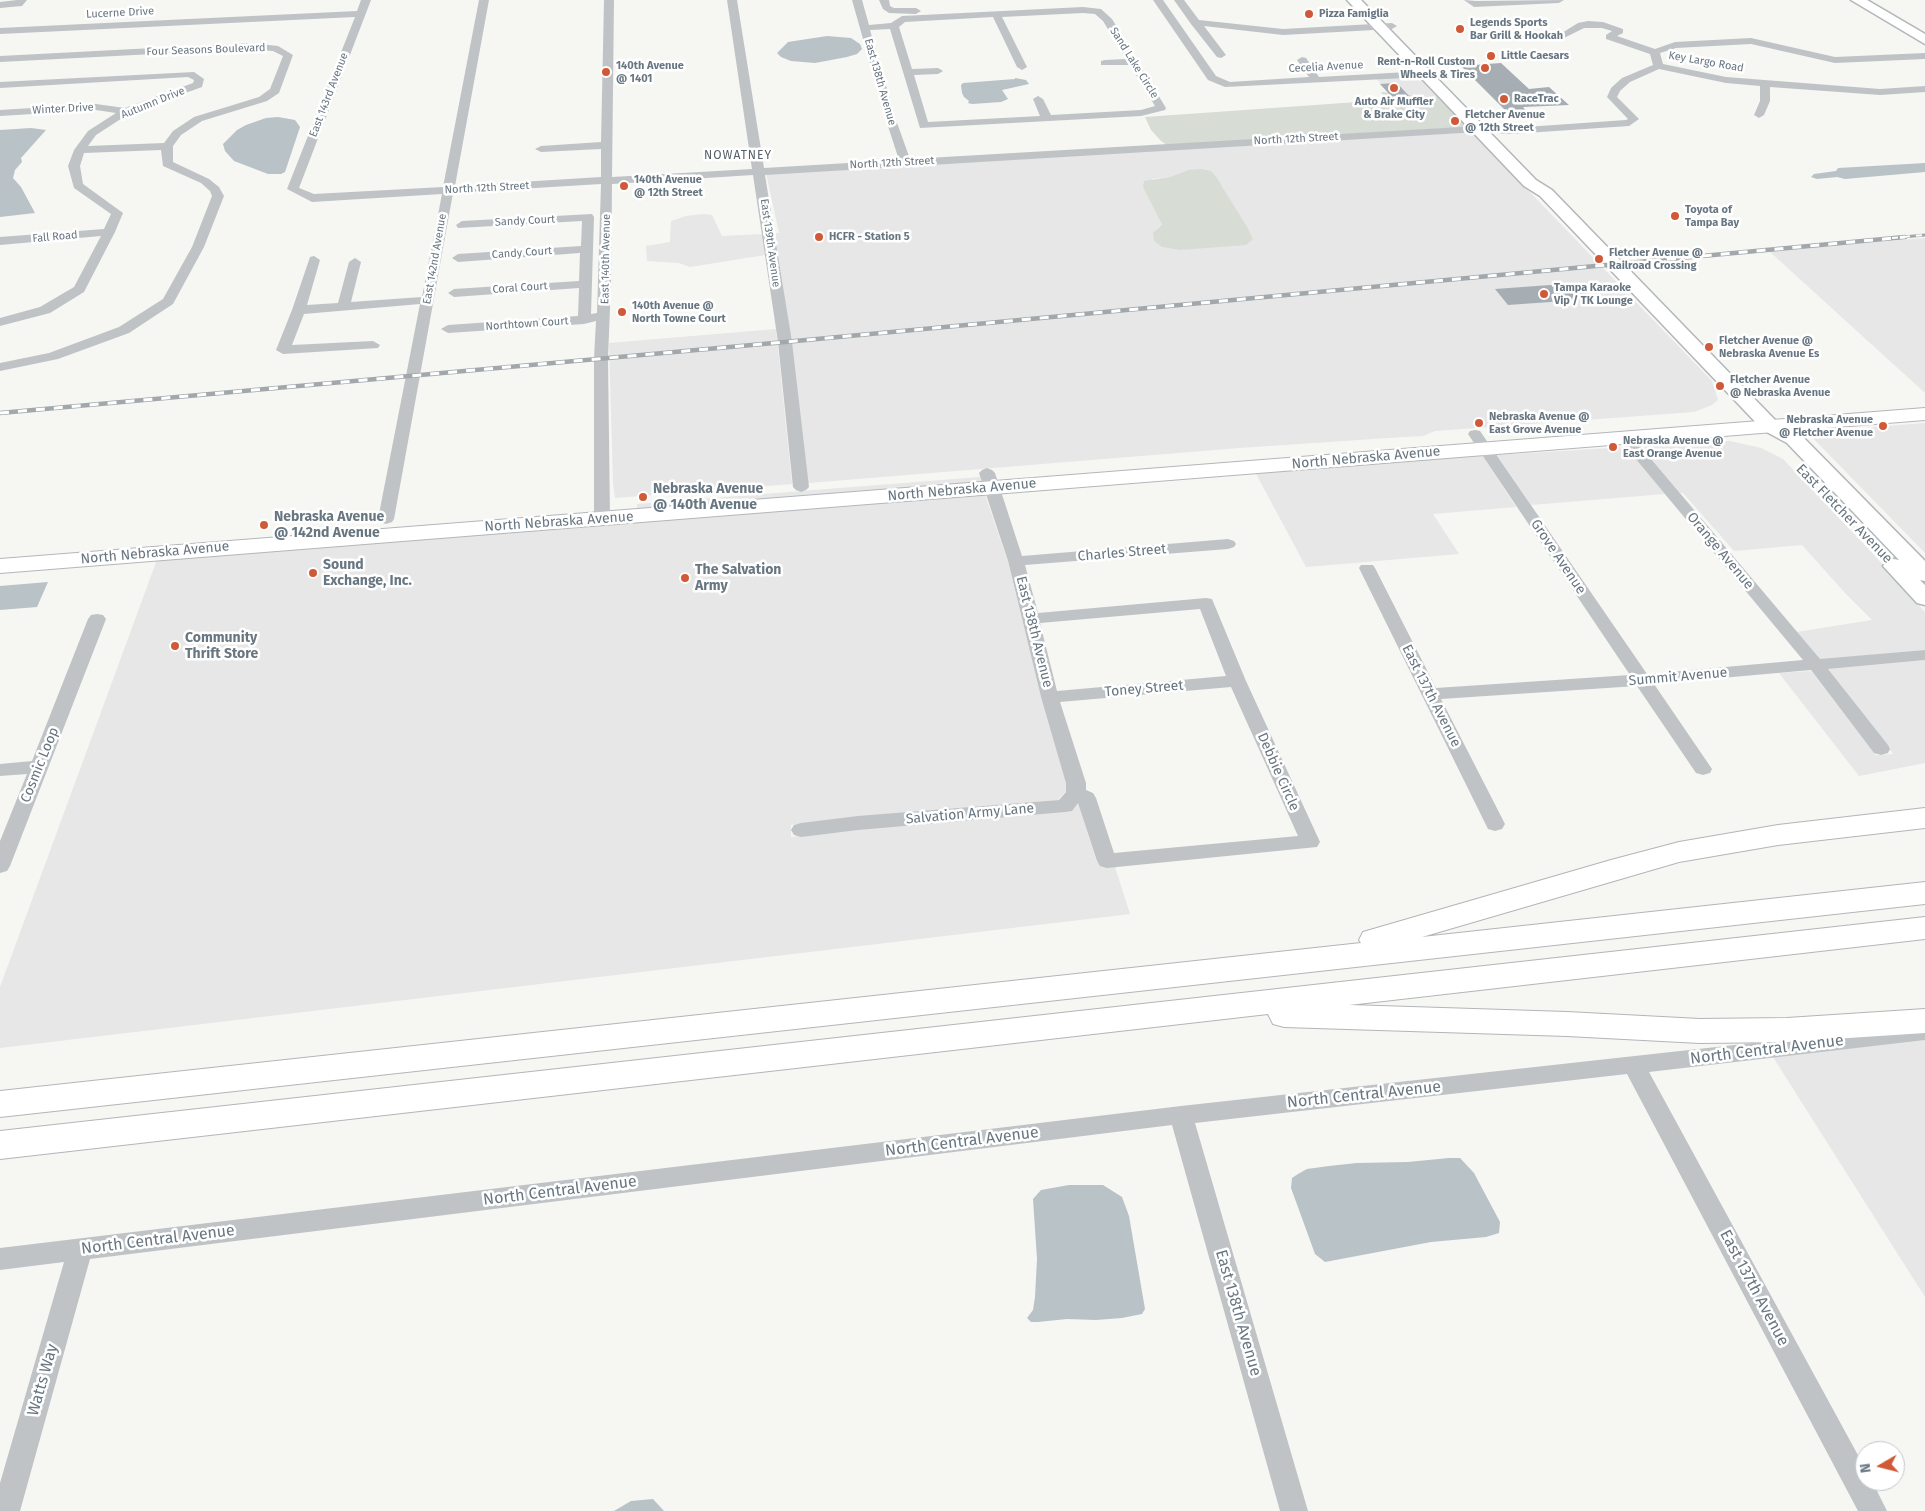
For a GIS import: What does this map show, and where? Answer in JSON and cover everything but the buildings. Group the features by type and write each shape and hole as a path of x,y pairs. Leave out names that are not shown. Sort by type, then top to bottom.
{"main road":[{"name":"East Fletcher Avenue","path":"1354,0 1471,106 1485,129"},
{"name":"East Fletcher Avenue","path":"1367,0 1386,27 1425,74 1545,182 1546,194 1764,420 1794,439 1925,574"},
{"path":"1858,0 1925,40"},
{"path":"1425,74 1442,83 1455,97 1471,106"},
{"name":"North Nebraska Avenue","path":"0,550 386,519 629,508 989,480 1240,453 1407,441 1625,437 1925,402"},
{"name":"North Nebraska Avenue","path":"629,508 801,487 989,480 1084,480 1288,464 1480,441 1764,420 1925,414"},
{"name":"East Fletcher Avenue","path":"1764,420 1776,443 1925,598"},
{"path":"1288,464 1291,458 1295,456 1383,447 1407,441"},
{"path":"1084,480 1172,465 1219,462 1240,453"},
{"name":"North Nebraska Avenue","path":"0,566 408,533 603,510"},
{"path":"386,519 388,524 394,529 408,533"},
{"path":"1304,961 1611,870 1679,852 1778,834 1925,818"},
{"path":"0,1104 1925,893"},
{"path":"0,1145 1925,928"},
{"path":"1188,1012 1557,1024 1700,1031 1787,1030 1925,1021"}],"street":[{"path":"0,5 19,4 22,0"},
{"name":"East 143rd Avenue","path":"293,189 366,0"},
{"name":"East 142nd Avenue","path":"386,519 484,0"},
{"name":"East 140th Avenue","path":"603,510 601,358 608,181 609,0"},
{"name":"East 139th Avenue","path":"732,0 785,342 801,487"},
{"name":"East 138th Avenue","path":"857,0 864,28 899,119 906,162"},
{"path":"884,0 886,7 898,11 1097,3 1098,0"},
{"name":"Cecelia Avenue","path":"1158,0 1212,78 1229,85 1425,74"},
{"path":"1179,0 1221,55"},
{"path":"1470,0 1474,4 1559,0"},
{"name":"Sand Lake Circle","path":"864,28 894,26 902,19 1084,10 1098,11 1107,19 1161,108 1141,113 924,126 921,118 899,119"},
{"name":"Lucerne Drive","path":"0,31 360,14"},
{"path":"996,14 1022,66"},
{"path":"1194,22 1283,32 1386,27"},
{"path":"1562,36 1588,24 1603,25 1620,31 1609,37 1655,52"},
{"path":"894,26 921,118"},
{"name":"Key Largo Road","path":"1917,60 1835,60 1751,41 1675,45 1655,52 1658,66 1726,80 1880,92 1925,89"},
{"name":"Four Seasons Boulevard","path":"0,59 250,46 275,48 288,55 275,91 263,99 198,119 176,133 167,146"},
{"path":"1302,60 1316,80"},
{"path":"1105,62 1132,62"},
{"path":"1634,119 1612,97 1615,90 1626,80 1658,66"},
{"path":"907,72 938,71"},
{"name":"Autumn Drive","path":"0,85 190,74 199,79 198,85 126,111 92,133 80,150 74,166 78,186 116,213 109,232 79,289 46,310 0,322"},
{"path":"1759,115 1765,101 1765,83"},
{"path":"1038,99 1047,119"},
{"name":"Winter Drive","path":"0,113 96,107 126,111"},
{"name":"North 12th Street","path":"293,189 312,198 1485,129 1511,131 1629,124 1634,119"},
{"path":"0,367 53,356 124,330 168,301 198,246 218,196 215,189 205,182 167,164 167,146 80,150"},
{"path":"541,149 608,146"},
{"name":"Sandy Court","path":"462,225 588,217 587,249"},
{"name":"Fall Road","path":"5,241 109,232"},
{"path":"0,256 5,241"},
{"path":"584,313 587,249"},
{"name":"Candy Court","path":"458,258 587,249"},
{"path":"314,260 299,310 284,350 373,345"},
{"path":"343,308 355,262"},
{"name":"Coral Court","path":"454,293 585,284"},
{"path":"299,310 427,300"},
{"name":"Northtown Court","path":"448,329 584,313 604,313"},
{"name":"Orange Avenue","path":"1625,437 1816,665 1881,749"},
{"name":"Grove Avenue","path":"1480,441 1703,769"},
{"name":"East 138th Avenue","path":"989,480 1016,561 1050,697 1076,783 1076,793"},
{"name":"Charles Street","path":"1016,561 1228,544"},
{"name":"East 137th Avenue","path":"1367,568 1495,824"},
{"name":"Debbie Circle","path":"1031,620 1206,603 1237,681 1310,842 1107,861 1086,798 1076,793"},
{"name":"Cosmic Loop","path":"0,866 80,664 68,658 72,647 89,639 97,619"},
{"name":"Summit Avenue","path":"1430,694 1642,680 1925,655"},
{"name":"Toney Street","path":"1050,697 1237,681"},
{"path":"0,770 39,767"},
{"name":"Salvation Army Lane","path":"801,830 858,823 1065,806 1076,793"},
{"name":"North Central Avenue","path":"0,1259 1182,1115 1925,1032"},
{"name":"East 137th Avenue","path":"1634,1066 1873,1511"},
{"name":"East 138th Avenue","path":"1182,1115 1294,1511"},
{"name":"Watts Way","path":"6,1511 80,1250"}],"shaded area":[{"path":"827,36 851,38 860,44 862,49 857,54 847,57 815,63 791,61 777,53 788,42"},
{"path":"1418,76 1438,97 1387,92 1376,78"},
{"path":"1015,78 1026,80 1029,84 1002,90 1008,99 1001,102 972,104 968,103 969,101 962,93 961,85 963,83"},
{"path":"1381,92 1438,97 1467,127 1167,145 1151,130 1145,117 1386,100"},
{"path":"278,117 295,120 300,127 285,172 281,174 268,174 234,161 225,151 223,144 237,130 266,118"},
{"path":"31,128 46,130 21,158 22,162 15,170 13,178 21,187 35,213 0,217 0,130"},
{"path":"1471,131 1712,381 1718,400 1712,405 1694,412 1435,431 1423,436 1239,448 808,483 790,334 775,233 779,233 766,173","holes":["1188,170 1221,184 1253,239 1179,250 1163,247 1154,241 1157,228 1162,224 1152,179 1170,177"]},
{"path":"1925,163 1925,172 1845,179 1837,177 1817,179 1811,177 1814,174 1836,171 1838,168"},
{"path":"1201,169 1211,171 1217,178 1247,227 1253,239 1246,245 1179,250 1162,247 1154,241 1153,233 1162,224 1143,187 1144,181 1170,177 1188,170"},
{"path":"712,215 722,236 763,234 765,255 690,267 679,263 647,261 646,246 670,242 671,221 686,216"},
{"path":"1925,238 1925,393 1769,251"},
{"path":"776,329 792,484 615,498 609,343"},
{"path":"1925,423 1925,553 1807,432"},
{"path":"1730,441 1761,448 1783,459 1876,557 1925,612 1925,650 1820,660 1797,632 1872,620 1802,545 1734,551 1683,493 1680,493 1641,447"},
{"path":"1626,447 1665,494 1531,505 1497,455"},
{"path":"1482,455 1516,507 1433,514 1459,554 1306,567 1254,470"},
{"path":"980,477 982,484 637,512 637,504"},
{"path":"984,492 1008,562 1040,693 1067,783 1066,791 1058,800 791,825 791,837 1078,803 1097,862 1109,867 1115,867 1130,914 0,1048 0,987 158,557"},
{"path":"48,582 37,607 0,610 0,586"},
{"path":"1925,660 1925,763 1859,776 1779,673 1811,671 1876,755 1893,754 1828,669"},
{"path":"1925,1040 1925,1297 1766,1046"},
{"path":"1460,1158 1474,1173 1500,1222 1499,1233 1486,1237 1431,1242 1325,1262 1315,1254 1291,1188 1292,1178 1307,1169 1329,1166"},
{"path":"1069,1185 1103,1185 1122,1197 1129,1216 1145,1309 1142,1314 1096,1320 1067,1319 1031,1322 1027,1318 1033,1310 1037,1259 1033,1199 1041,1190"},
{"path":"653,1499 664,1511 614,1511 631,1501"}],"railway":[{"path":"1892,238 1925,235"},
{"path":"0,413 785,342 1905,237"}],"place":[{"name":"Pizza Famiglia","path":"1309,14"},
{"name":"Legends Sports Bar Grill & Hookah","path":"1460,29"},
{"name":"Little Caesars","path":"1491,56"},
{"name":"Rent-n-Roll Custom Wheels & Tires","path":"1485,68"},
{"name":"140th Avenue @ 1401","path":"606,72"},
{"name":"Auto Air Muffler & Brake City","path":"1394,88"},
{"name":"RaceTrac","path":"1504,99"},
{"name":"Fletcher Avenue @ 12th Street","path":"1455,121"},
{"name":"140th Avenue @ 12th Street","path":"624,186"},
{"name":"Toyota of Tampa Bay","path":"1675,216"},
{"name":"HCFR - Station 5","path":"819,237"},
{"name":"Fletcher Avenue @ Railroad Crossing","path":"1599,259"},
{"name":"Tampa Karaoke Vip / TK Lounge","path":"1544,294"},
{"name":"140th Avenue @ North Towne Court","path":"622,312"},
{"name":"Fletcher Avenue @ Nebraska Avenue Es","path":"1709,347"},
{"name":"Fletcher Avenue @ Nebraska Avenue","path":"1720,386"},
{"name":"Nebraska Avenue @ East Grove Avenue","path":"1479,423"},
{"name":"Nebraska Avenue @ Fletcher Avenue","path":"1883,426"},
{"name":"Nebraska Avenue @ East Orange Avenue","path":"1613,447"},
{"name":"Nebraska Avenue @ 140th Avenue","path":"643,497"},
{"name":"Nebraska Avenue @ 142nd Avenue","path":"264,525"},
{"name":"Sound Exchange, Inc.","path":"313,573"},
{"name":"The Salvation Army","path":"685,578"},
{"name":"Community Thrift Store","path":"175,646"}],"district":[{"name":"NOWATNEY","path":"738,156"}]}
